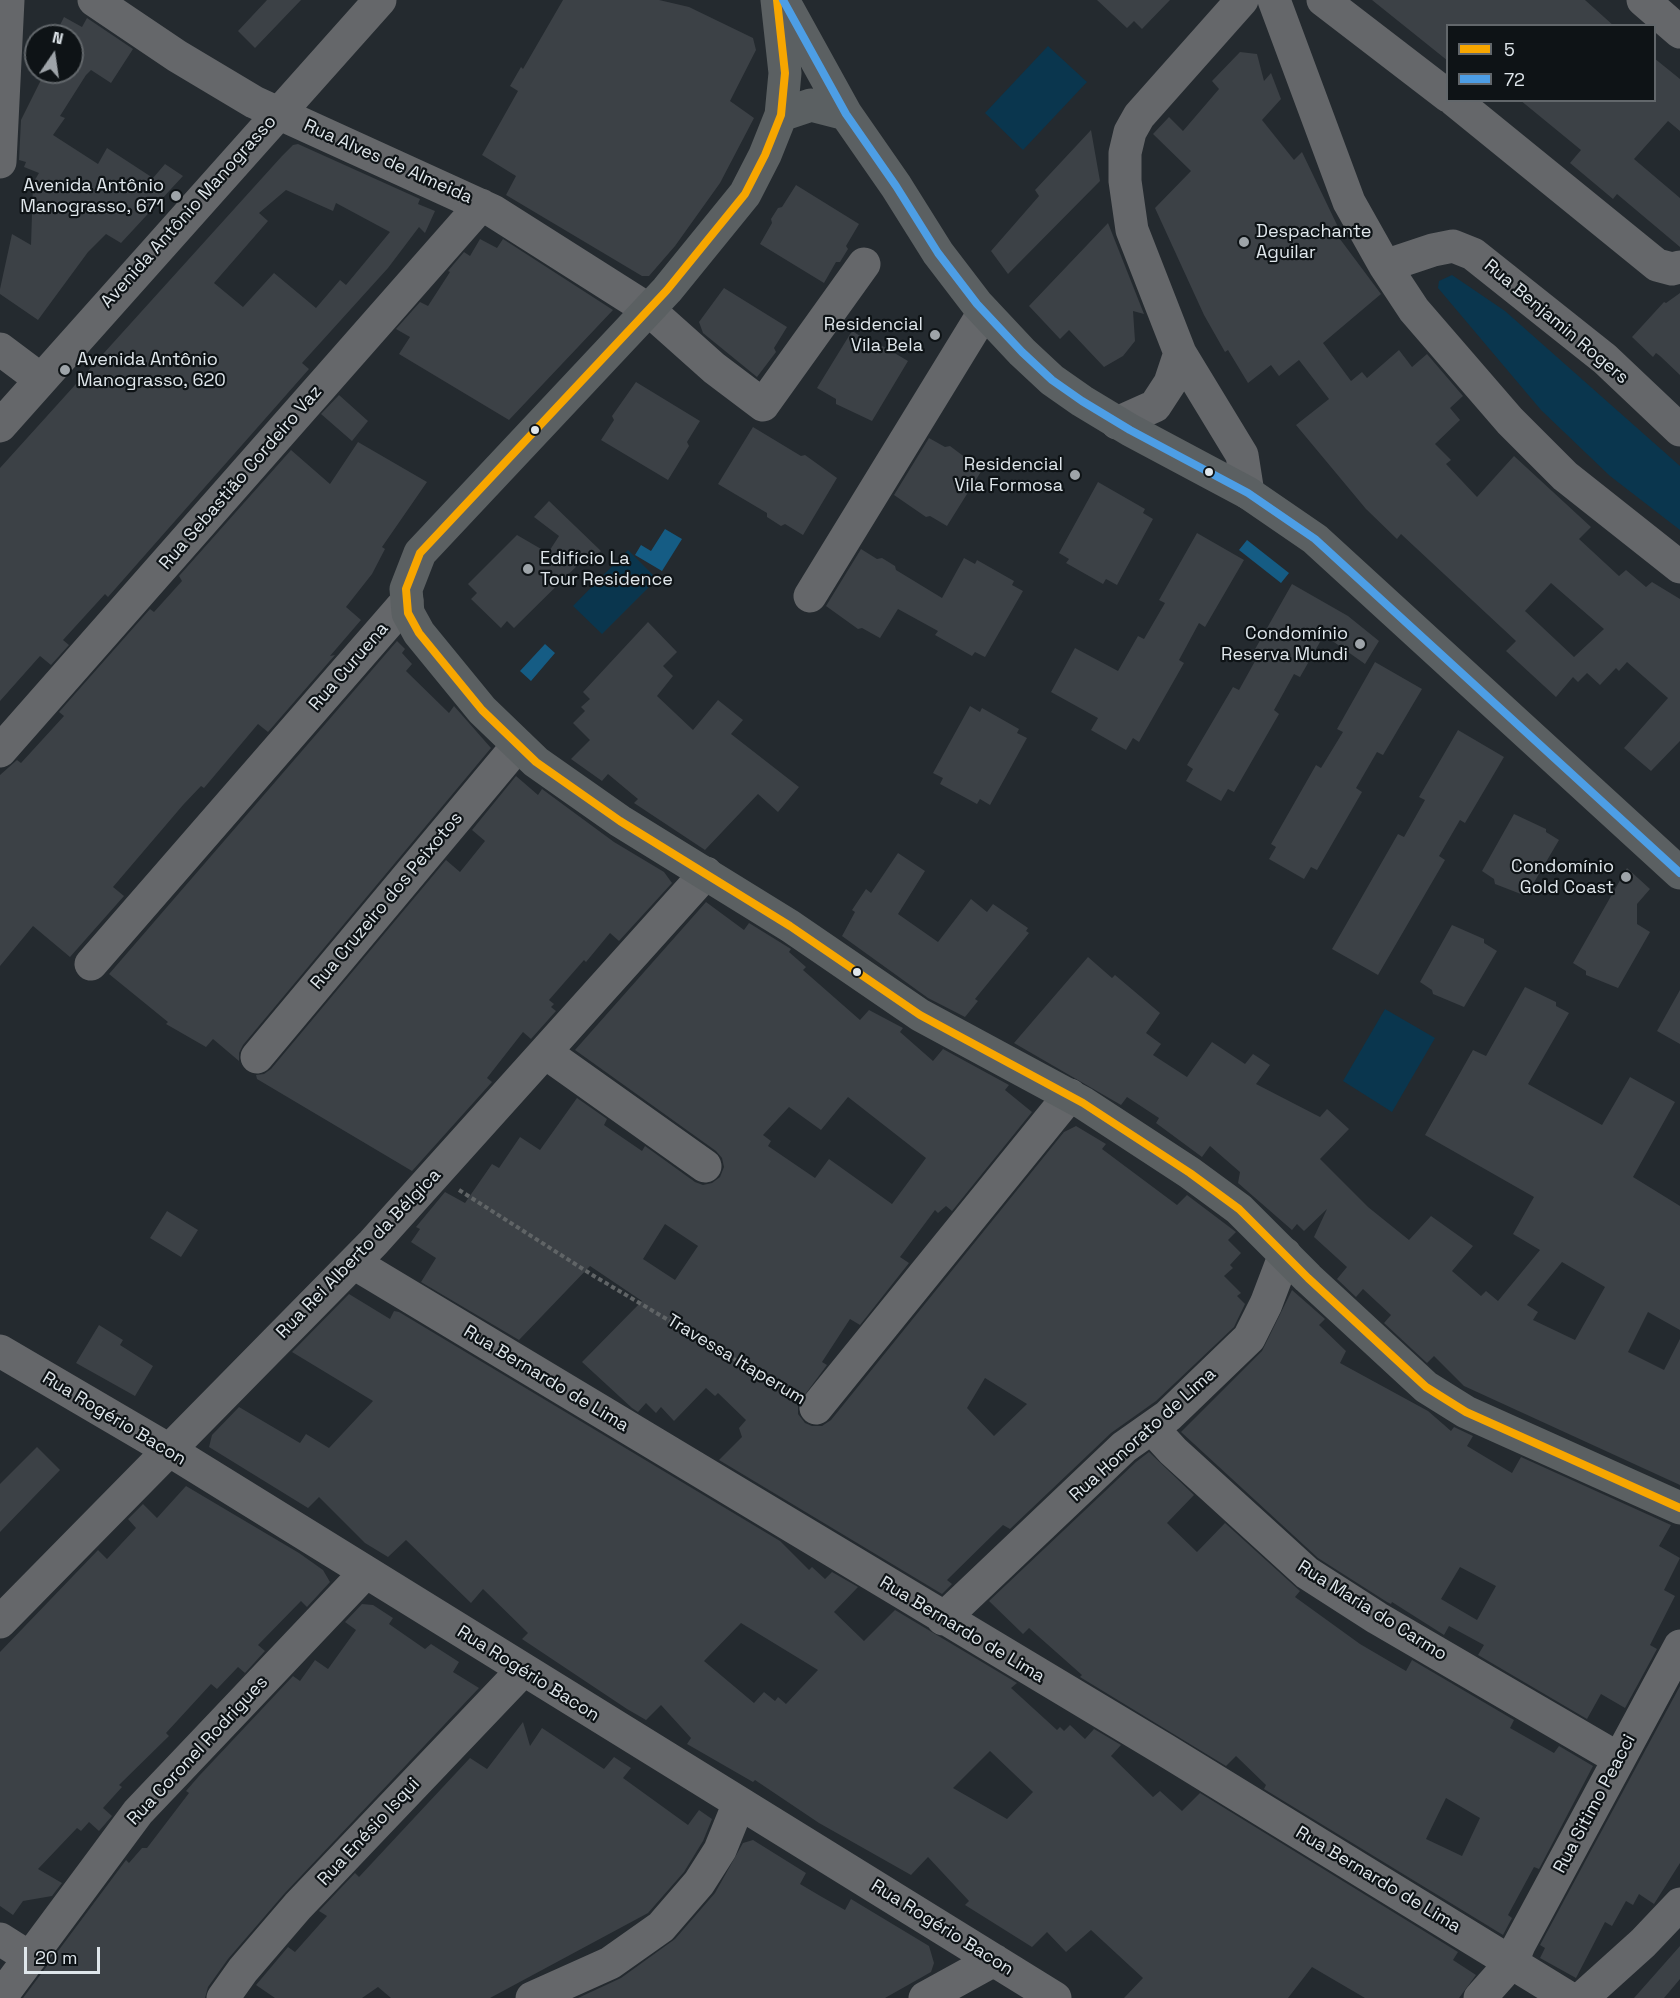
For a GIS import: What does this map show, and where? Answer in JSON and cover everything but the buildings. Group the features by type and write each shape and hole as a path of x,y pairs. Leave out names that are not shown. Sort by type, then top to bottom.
{"main road":[{"path":"777,0 786,73 781,115 765,155 745,194 649,310 420,553 406,589 408,613 418,633 482,710 536,762 620,821 790,926 920,1015 1070,1095 1239,1209 1426,1387 1466,1412 1680,1508"},
{"path":"783,0 846,114 896,186 938,253 984,312 1052,380 1117,423 1248,493 1314,539 1680,873"},
{"path":"781,115 811,105 846,114"}],"street":[{"path":"0,162 8,0"},
{"name":"Rua Alves de Almeida","path":"94,0 177,56 254,102 481,205 649,310 714,368 763,405 864,264"},
{"name":"Avenida Antônio Manograsso","path":"0,426 380,0"},
{"path":"1242,0 1139,116 1131,132 1125,153 1125,181 1132,230 1180,353 1242,455 1248,493"},
{"path":"1274,0 1349,202 1385,266 1414,310 1510,421 1565,476 1680,567"},
{"path":"1323,0 1446,94"},
{"path":"1643,0 1680,32"},
{"path":"1456,102 1657,265 1672,269 1680,267"},
{"name":"Rua Sebastião Cordeiro Vaz","path":"0,751 481,205"},
{"name":"Rua Benjamin Rogers","path":"1385,266 1433,250 1453,246 1473,254 1605,360 1680,430"},
{"path":"810,596 984,312"},
{"path":"0,349 40,379"},
{"path":"1117,423 1155,406 1170,382 1180,353"},
{"name":"Rua Curuena","path":"91,964 407,601"},
{"name":"Rua Cruzeiro dos Peixotos","path":"257,1057 518,745"},
{"name":"Rua Rei Alberto da Bélgica","path":"0,1622 354,1263 546,1053 705,873"},
{"path":"546,1053 705,1166"},
{"name":"Travessa Itaperum","path":"816,1408 1070,1095"},
{"name":"Rua Honorato de Lima","path":"943,1619 1124,1447 1168,1416 1249,1338 1266,1304 1285,1254"},
{"name":"Rua Bernardo de Lima","path":"354,1263 943,1619 1165,1750 1569,1998"},
{"name":"Rua Rogério Bacon","path":"0,1351 169,1450 522,1671 1055,1998"},
{"name":"Rua Maria do Carmo","path":"1152,1428 1173,1451 1307,1573 1377,1618 1618,1759"},
{"name":"Rua Coronel Rodrigues","path":"0,1998 138,1812 366,1572"},
{"name":"Rua Sitimo Peacci","path":"1480,1998 1512,1962 1680,1646"},
{"name":"Rua Enésio Isqui","path":"223,1998 243,1970 298,1906 522,1671"},
{"path":"532,1998 610,1963 661,1928 699,1883 720,1850 739,1803"},
{"path":"1582,1998 1643,1943 1680,1904"},
{"path":"0,1939 30,1958"},
{"path":"925,1998 994,1960"}],"path":[{"name":"Travessa Itaperum","path":"436,1174 594,1276 816,1408"}],"shaded area":[{"path":"1048,46 1087,82 1023,150 985,113"},
{"path":"1452,275 1505,311 1680,466 1680,530 1610,476 1541,410 1438,288 1439,281"},
{"path":"665,529 682,539 662,571 635,555 641,545 651,551"},
{"path":"1247,540 1289,573 1281,583 1239,550"},
{"path":"628,550 657,579 602,634 573,606"},
{"path":"545,644 555,653 531,681 520,671"},
{"path":"1385,1009 1435,1038 1392,1112 1343,1081"}],"transit line":[{"name":"5","path":"777,0 785,73 781,115 765,155 745,194 667,290 420,553 406,589 408,613 419,633 482,710 536,762 620,821 790,926 920,1015 1083,1103 1190,1173 1239,1209 1308,1278 1426,1387 1466,1412 1680,1508"},
{"name":"72","path":"783,0 846,114 896,186 938,253 977,304 1022,352 1052,380 1082,401 1130,430 1248,493 1315,539 1680,873"}],"place":[{"name":"Avenida Antônio Manograsso, 671","path":"176,196"},
{"name":"Despachante Aguilar","path":"1244,242"},
{"name":"Residencial Vila Bela","path":"935,335"},
{"name":"Avenida Antônio Manograsso, 620","path":"65,370"},
{"name":"Residencial Vila Formosa","path":"1075,475"},
{"name":"Edifício La Tour Residence","path":"528,569"},
{"name":"Condomínio Reserva Mundi","path":"1360,644"},
{"name":"Condomínio Gold Coast","path":"1626,877"}]}
